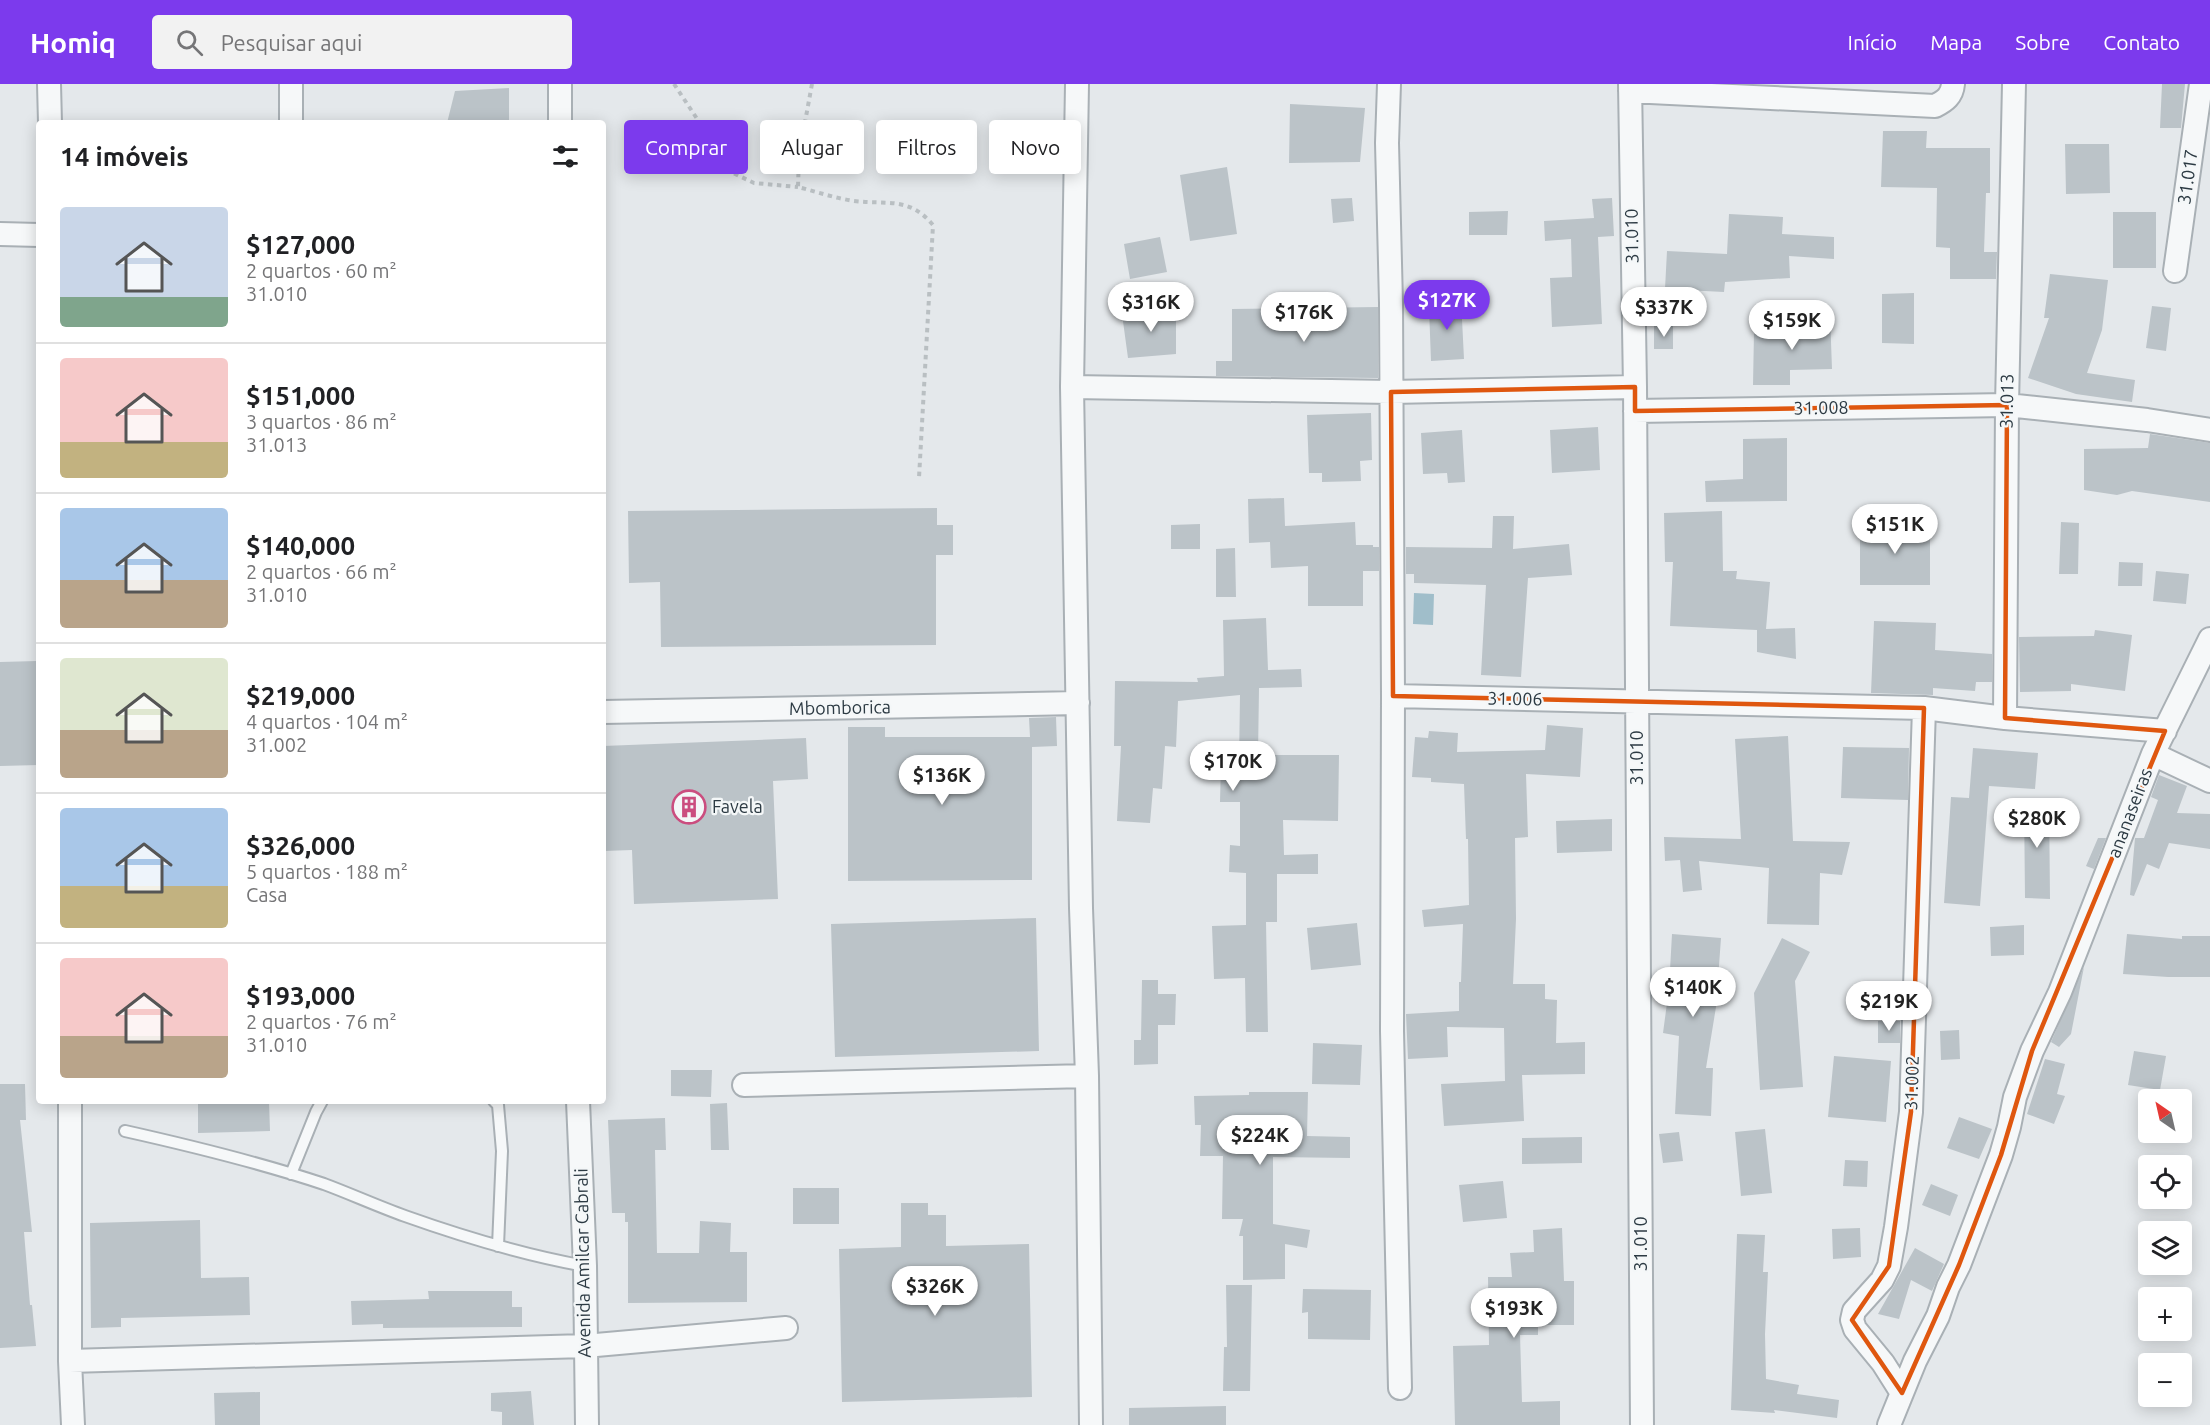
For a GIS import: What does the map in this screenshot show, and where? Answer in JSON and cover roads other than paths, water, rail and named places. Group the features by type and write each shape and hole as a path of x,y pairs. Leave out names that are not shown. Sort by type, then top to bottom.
{"street":[{"path":"49,84 50,120"},
{"path":"291,84 291,120"},
{"path":"560,84 560,120"},
{"path":"1077,84 1072,387 1087,1076 1090,1425"},
{"path":"1389,84 1387,143 1393,696 1392,1031 1400,1389"},
{"path":"1630,88 1935,105 1945,101 1952,91 1953,84"},
{"name":"31.013","path":"2005,718 2007,405 2014,84"},
{"name":"31.017","path":"2175,271 2201,84"},
{"name":"31.010","path":"1630,88 1635,387 1642,1425"},
{"path":"0,234 36,235"},
{"path":"1072,387 1391,393 1635,387"},
{"name":"31.008","path":"1635,411 2007,405 2147,420 2210,430"},
{"name":"ananaseiras","path":"1889,1425 1959,1265 2001,1155 2015,1097 2028,1060 2060,992 2153,753 2210,639"},
{"name":"31.006","path":"1393,696 1924,708 2005,718 2165,731"},
{"name":"Mbomborica","path":"606,712 1078,703"},
{"name":"31.002","path":"1902,1393 1883,1363 1855,1329 1852,1320 1854,1311 1882,1280 1889,1266 1911,1112 1924,708"},
{"path":"2153,753 2210,781"},
{"path":"744,1085 1087,1076"},
{"path":"70,1104 70,1361 73,1425"},
{"name":"Avenida Amilcar Cabrali","path":"578,1104 585,1266 587,1425"},
{"path":"70,1361 585,1346 786,1328"}],"lane":[{"path":"291,1174 320,1104"},
{"path":"497,1104 502,1151 498,1246"},
{"path":"125,1131 241,1158 498,1246 542,1258 585,1266"}],"water":[{"path":"1414,593 1434,594 1433,625 1413,624"}],"place":[{"name":"Favela","path":"689,807"}]}
